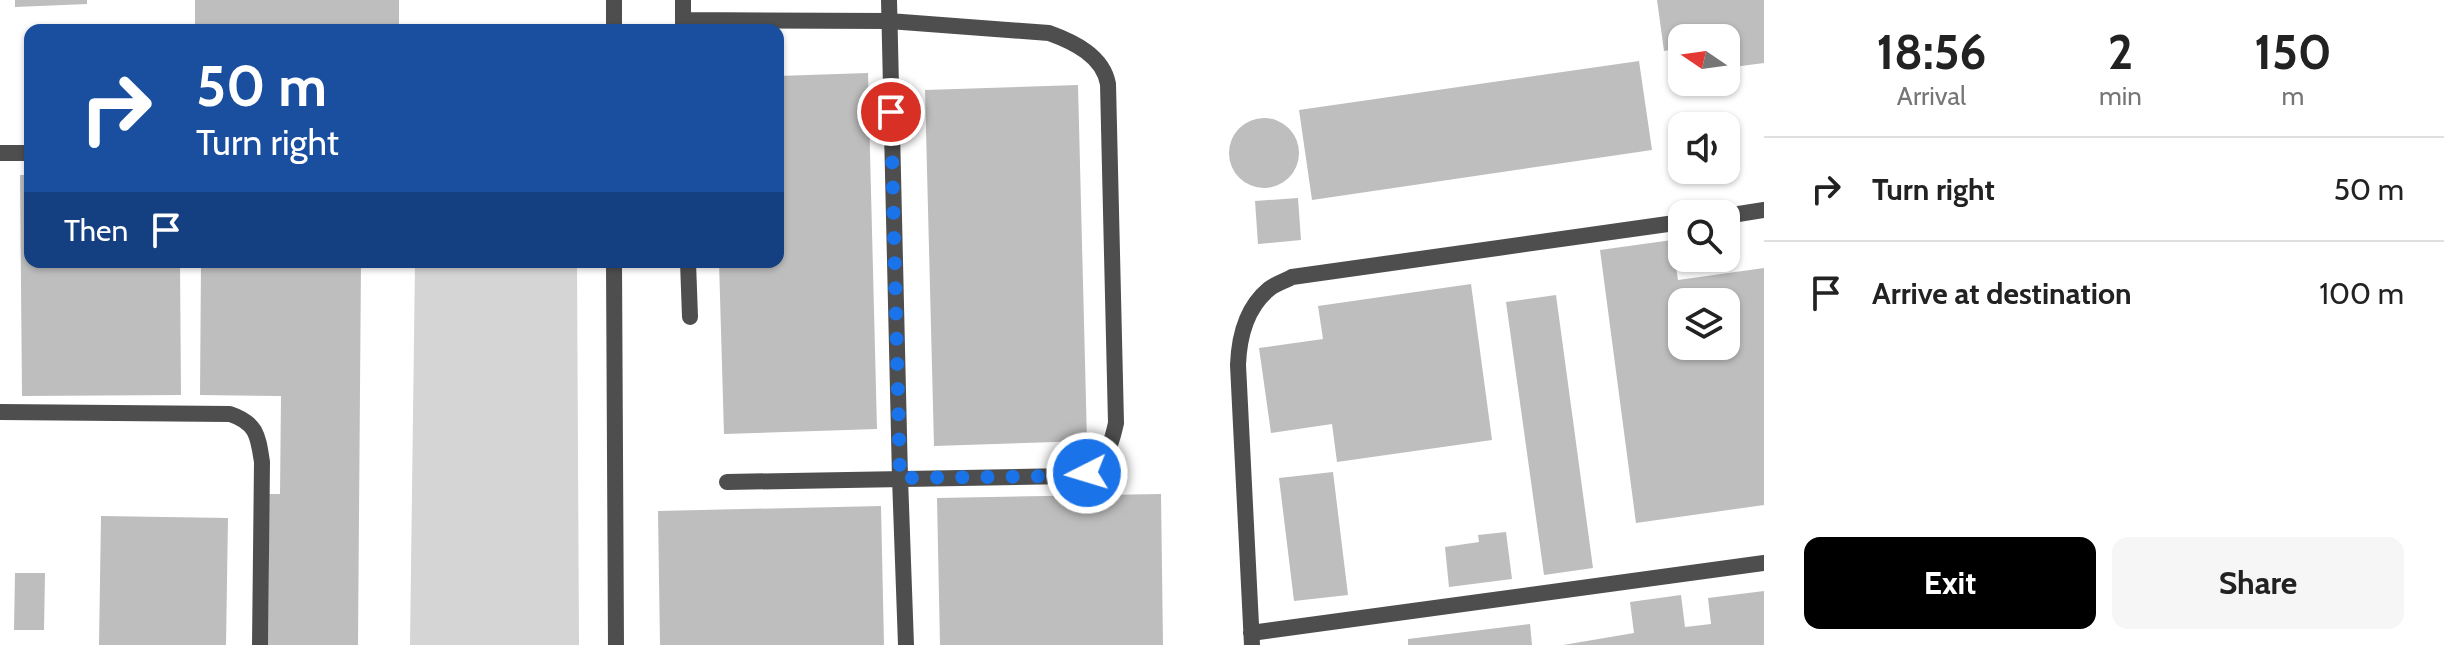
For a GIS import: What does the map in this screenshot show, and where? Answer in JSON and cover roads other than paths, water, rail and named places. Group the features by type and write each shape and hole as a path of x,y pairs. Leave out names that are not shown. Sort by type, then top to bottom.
{"street":[{"path":"614,0 614,24"},
{"path":"683,0 683,24"},
{"path":"889,0 906,645"},
{"path":"727,482 1068,476 1087,473 1102,461 1112,443 1116,423 1106,71 1090,54 1067,39 1049,33 889,21 734,24"},
{"path":"0,153 24,153"},
{"path":"1740,214 1764,210"},
{"path":"1668,224 1292,277 1269,289 1251,311 1239,337 1238,381 1251,639 1764,563"},
{"path":"614,268 616,645"},
{"path":"688,268 690,317"},
{"path":"0,412 230,414 246,419 257,435 262,462 260,645"}]}
